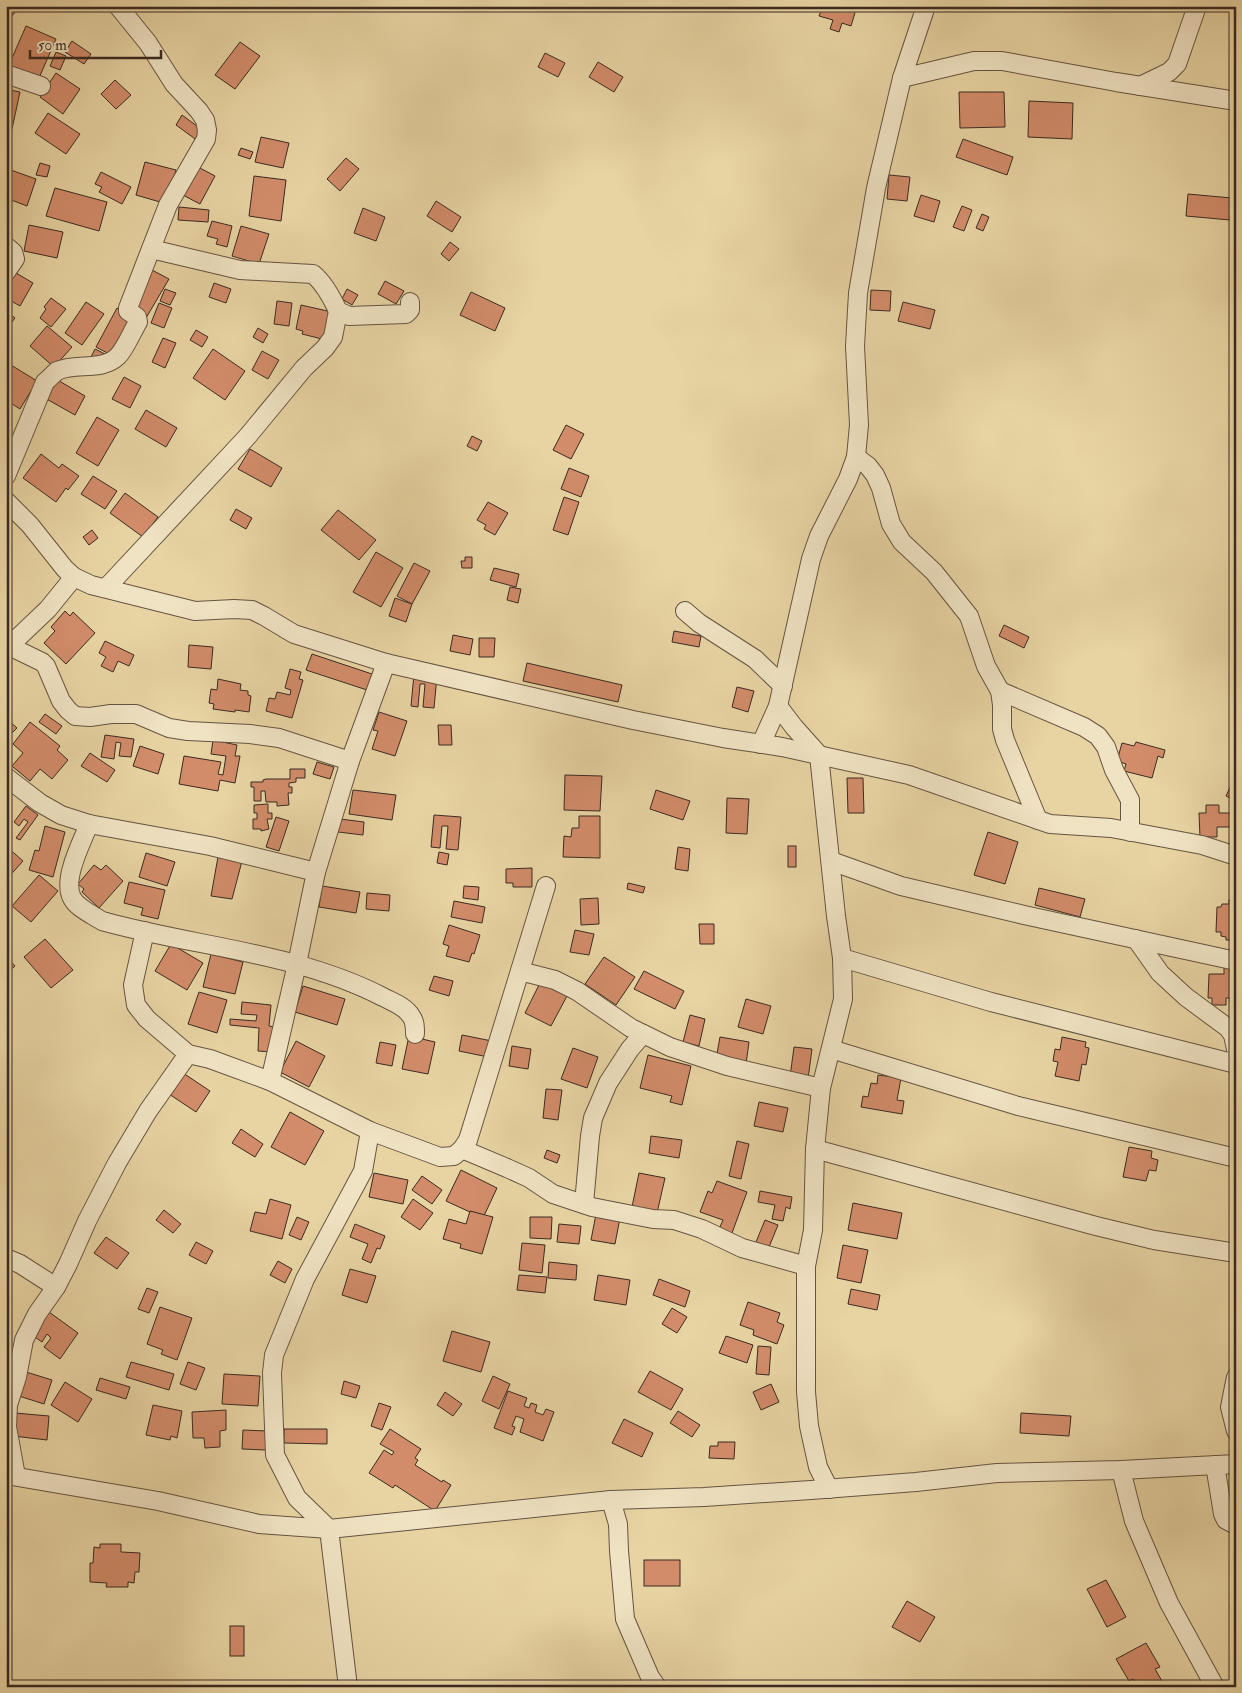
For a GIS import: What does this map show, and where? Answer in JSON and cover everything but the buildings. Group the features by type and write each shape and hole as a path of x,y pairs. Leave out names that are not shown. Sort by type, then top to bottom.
{"street":[{"path":"6,476 45,382 56,372 77,366 91,367 117,357 138,322 137,317 128,311 128,308 168,205 206,140 205,120 174,84 148,43 118,6"},
{"path":"761,744 778,706 811,559 819,536 848,480 856,457 859,425 854,346 858,293 876,188 902,78 926,6"},
{"path":"1140,86 1168,72 1177,64 1197,6"},
{"path":"902,78 974,61 1002,61 1236,101"},
{"path":"6,74 41,86"},
{"path":"6,246 13,252 15,258 6,272"},
{"path":"106,588 247,437 304,368 326,348 333,337 338,311 319,279 313,274 240,270 151,249"},
{"path":"338,311 349,316 406,314 410,310 410,302"},
{"path":"856,457 868,466 875,475 891,524 902,542 934,572 969,616 986,666 1000,691 1002,729 1038,820"},
{"path":"6,501 30,525 65,569 74,577 91,585 195,611 252,610 294,634 386,662 633,720 819,755 909,775 1050,824 1111,828 1202,845 1236,856"},
{"path":"74,577 48,609 8,648 42,662 46,666 61,701 75,716 136,714 169,728 279,738 350,761"},
{"path":"685,611 699,623 755,659 783,686"},
{"path":"270,1081 316,872 350,761 386,662"},
{"path":"1000,691 1084,727 1098,736 1106,746 1114,770 1130,800 1130,832"},
{"path":"778,706 819,755 842,958 843,999 821,1088 815,1149 813,1230 806,1266 806,1384 808,1418 818,1467 829,1489"},
{"path":"6,777 40,803 61,815 89,824 210,846 316,872"},
{"path":"89,824 70,874 72,898 81,907 102,921 297,964 364,988 402,1007 411,1015 416,1026 416,1034"},
{"path":"831,861 901,886 1236,961"},
{"path":"145,931 133,985 136,1005 147,1019 188,1054 210,1059 270,1081 370,1132 440,1157 454,1156 468,1140 546,886"},
{"path":"1136,939 1160,973 1186,997 1228,1028 1233,1035 1236,1049"},
{"path":"842,958 991,1002 1236,1064"},
{"path":"520,971 555,980 577,991 631,1028 670,1047 728,1066 821,1088"},
{"path":"584,1204 593,1118 608,1083 643,1034"},
{"path":"831,1050 1018,1106 1236,1158"},
{"path":"188,1054 148,1111 116,1163 68,1264 56,1287 37,1314 24,1340 17,1377 8,1405 6,1427 11,1475 158,1501 259,1524 329,1529 611,1500 704,1497 829,1489 997,1473 1121,1470 1236,1464"},
{"path":"348,1687 329,1529 297,1498 275,1455 272,1373 274,1355 305,1279 363,1171 370,1132"},
{"path":"462,1149 529,1178 553,1194 584,1204 653,1219 674,1220 702,1229 742,1248 806,1266"},
{"path":"815,1149 1096,1226 1154,1240 1236,1253"},
{"path":"6,1258 20,1264 56,1287"},
{"path":"1236,1377 1230,1407 1236,1431"},
{"path":"1215,1464 1223,1514 1226,1520 1236,1525"},
{"path":"1121,1470 1134,1521 1169,1603 1215,1687"},
{"path":"611,1500 618,1524 625,1619 650,1677 657,1687"}]}
